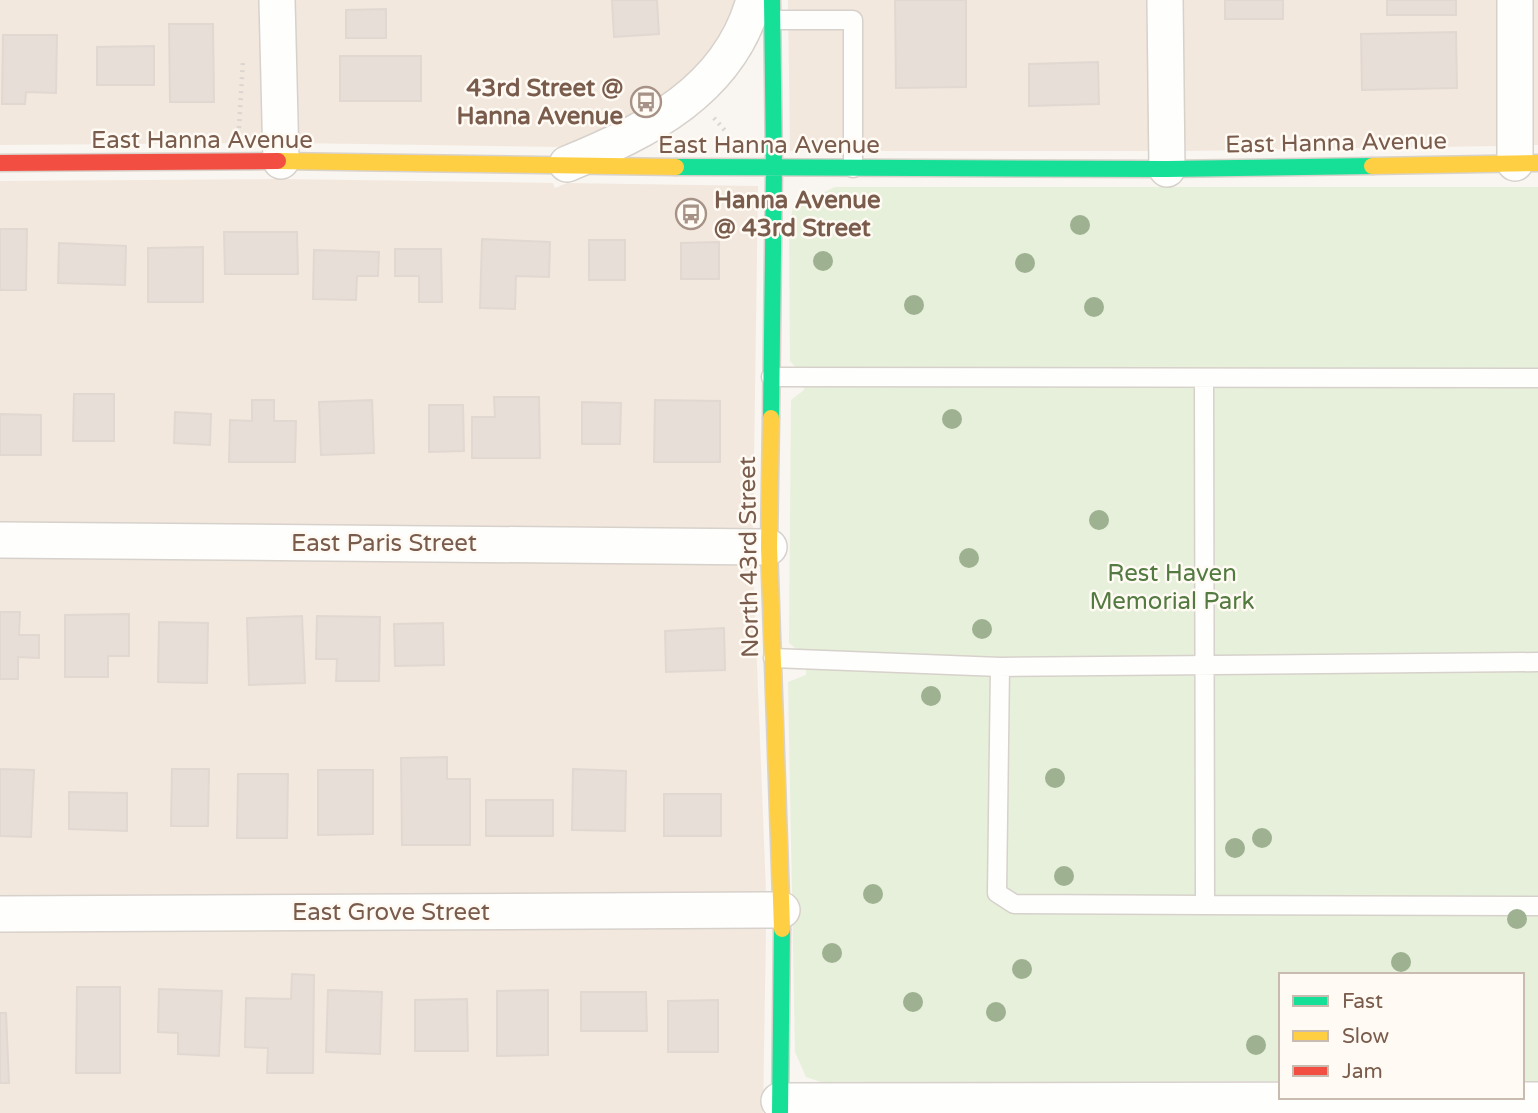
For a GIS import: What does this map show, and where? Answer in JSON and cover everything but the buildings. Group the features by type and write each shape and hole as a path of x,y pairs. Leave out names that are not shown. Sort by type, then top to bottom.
{"street":[{"path":"277,0 281,161"},
{"name":"North 43rd Street","path":"772,0 763,10 774,168 769,547 782,910 779,1107"},
{"path":"1165,0 1167,169"},
{"path":"1515,0 1526,163"},
{"path":"565,165 632,137 692,96 721,68 763,10"},
{"name":"East Hanna Avenue","path":"0,163 281,161 774,168 1167,169 1526,163"},
{"name":"East Paris Street","path":"0,540 769,547"},
{"name":"East Grove Street","path":"0,914 782,910"},
{"path":"779,1107 1538,1100"}],"lane":[{"path":"763,10 853,20 853,168"},
{"path":"771,377 1538,378"},
{"path":"1204,378 1205,905"},
{"path":"773,658 1000,667 1538,662"},
{"path":"1000,667 997,893 1014,904 1538,906"}],"path":[{"path":"239,133 243,54"}],"shaded area":[{"path":"0,0 261,0 265,143 0,145"},
{"path":"293,0 737,0 708,56 675,89 625,121 562,147 297,143"},
{"path":"788,0 1149,0 1151,151 790,151"},
{"path":"1181,0 1499,0 1499,146 1183,151"},
{"path":"1531,0 1538,0 1538,145 1530,145"},
{"path":"281,179 553,183 555,188 567,183 758,186 753,529 0,522 0,181"},
{"path":"0,558 753,564 766,892 0,896"},
{"path":"766,928 763,1113 0,1113 0,932"}],"green space":[{"name":"Rest Haven Memorial Park","path":"835,187 1538,187 1538,1081 1524,1081 1524,973 1279,973 1279,1081 824,1083 806,1077 795,1052 788,682 806,675 806,653 800,652 789,643 791,400 804,390 803,370 798,370 790,361 789,226 793,207 802,203 802,198 812,198"}],"traffic: fast":[{"path":"771,418 774,168 772,0"},
{"path":"676,167 1167,169 1372,166"},
{"path":"780,1113 782,929"}],"traffic: slow":[{"path":"278,161 676,167"},
{"path":"1372,166 1538,163"},
{"path":"771,418 769,547 782,929"}],"traffic: jam":[{"path":"0,163 278,161"}],"place":[{"name":"43rd Street @ Hanna Avenue","path":"646,102"},
{"name":"Hanna Avenue @ 43rd Street","path":"691,214"}]}
